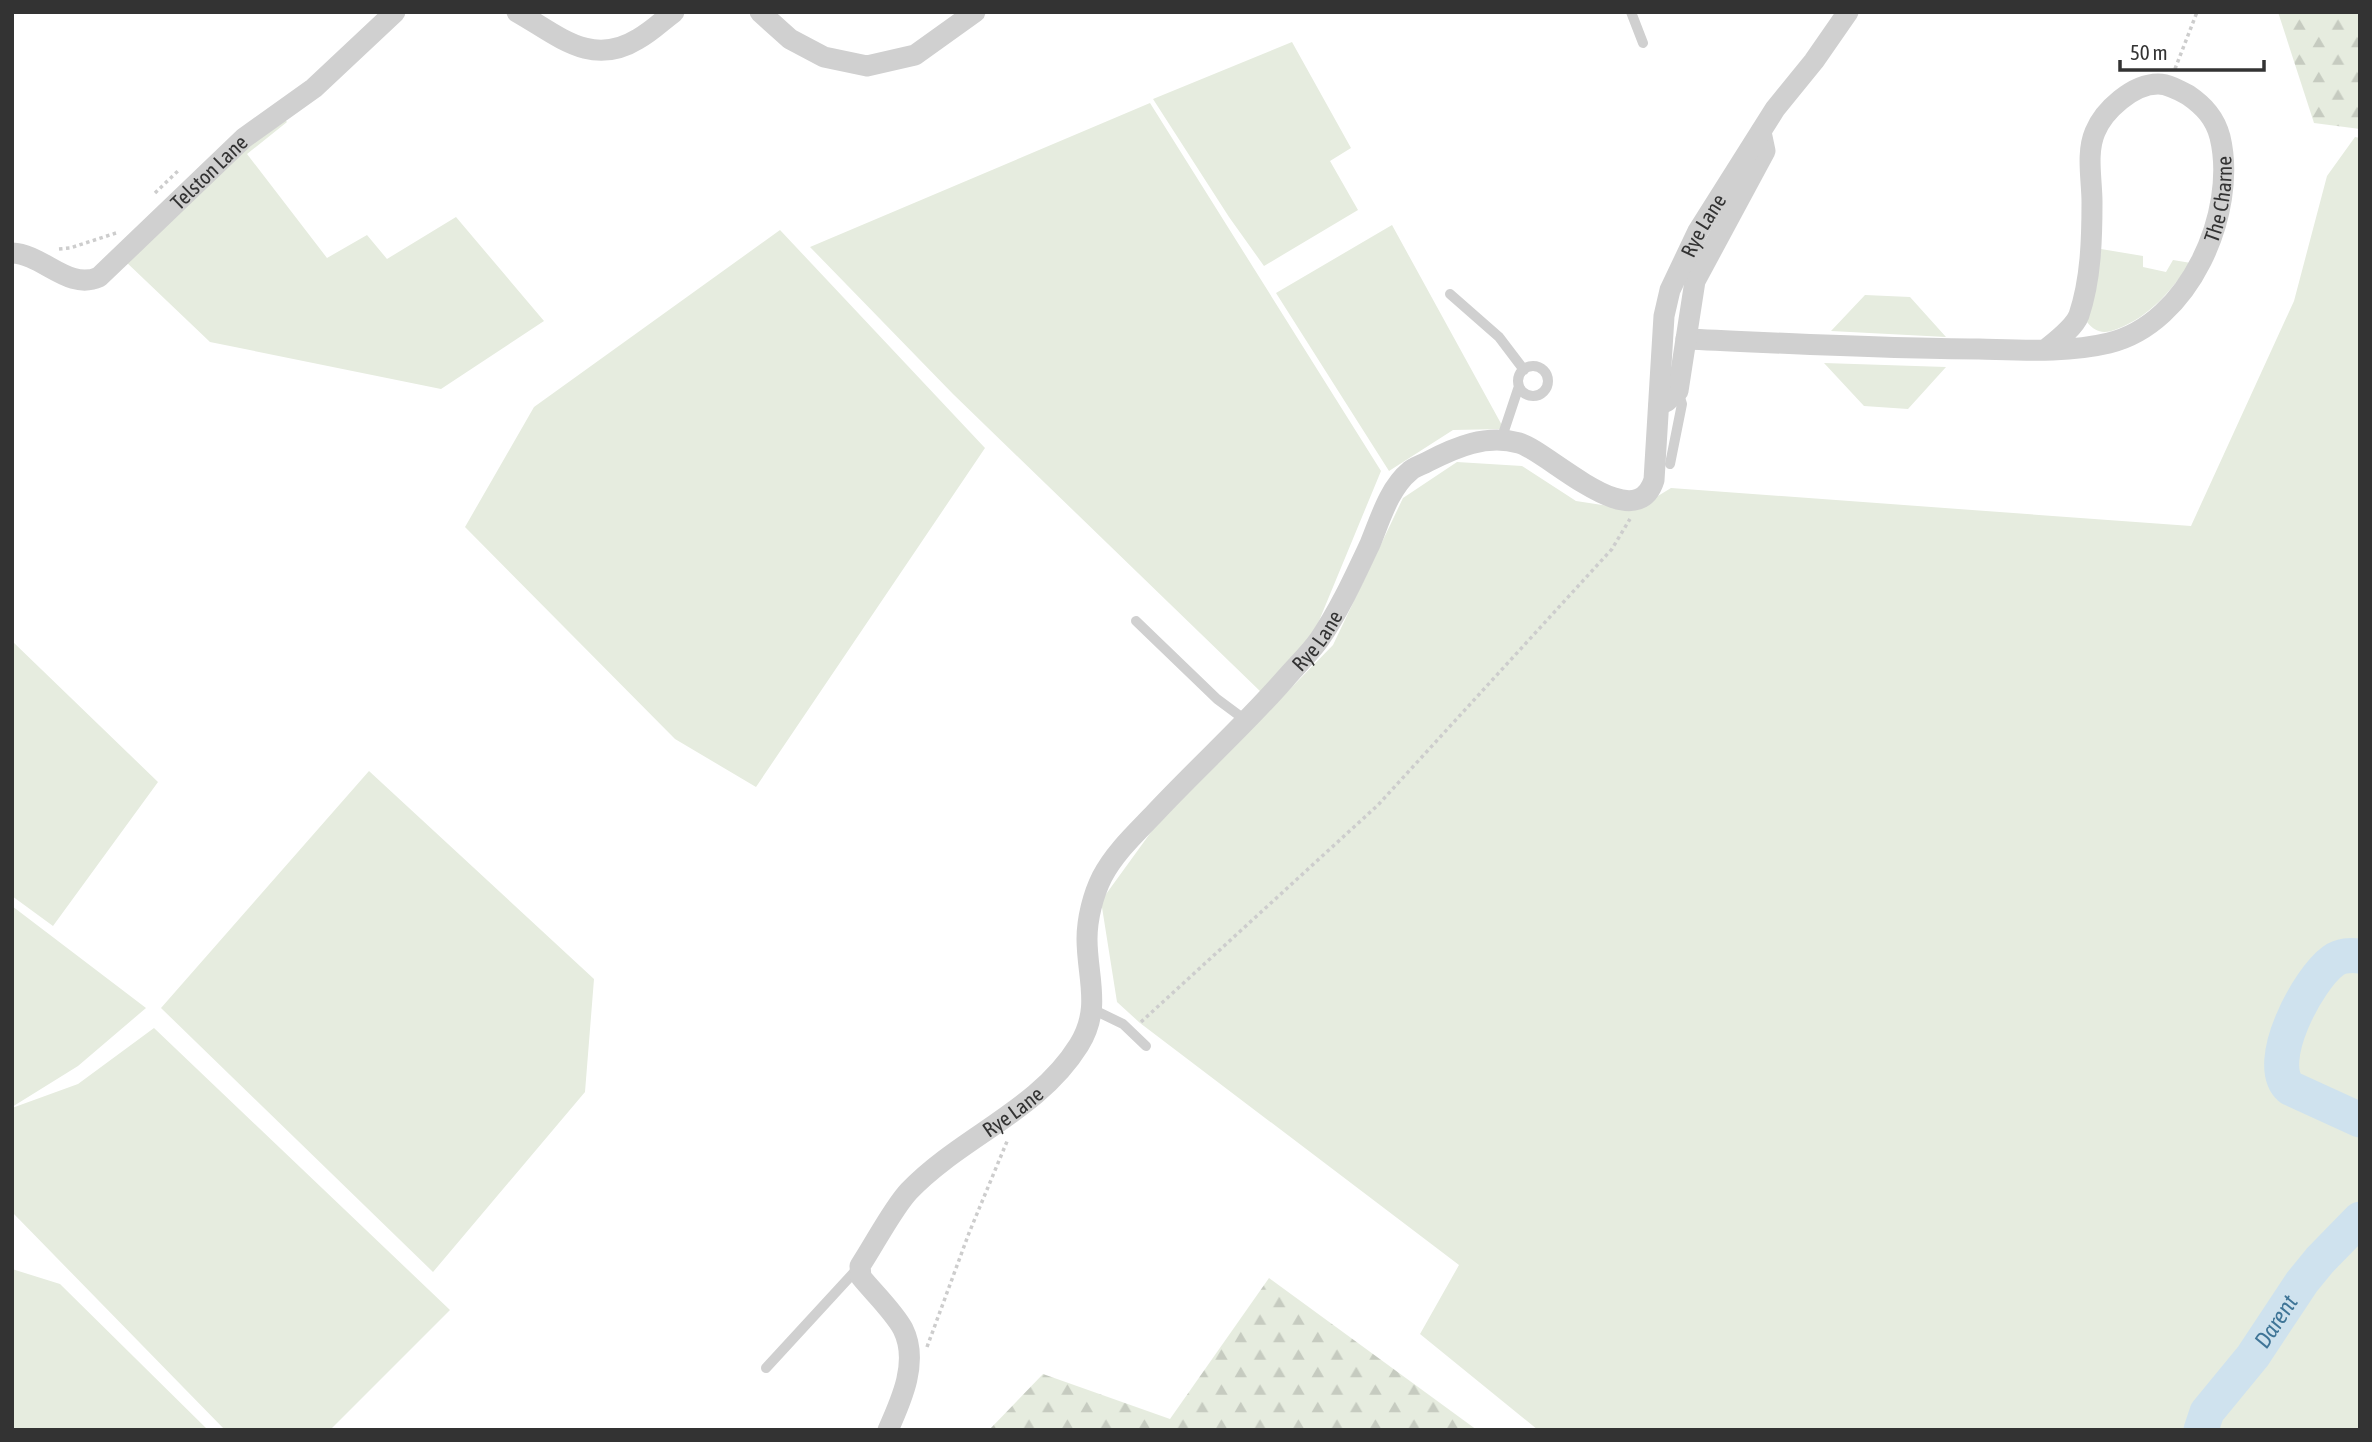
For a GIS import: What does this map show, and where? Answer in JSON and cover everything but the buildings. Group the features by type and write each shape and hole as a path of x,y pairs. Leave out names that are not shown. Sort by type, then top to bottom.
{"street":[{"name":"Telston Lane","path":"19,253 76,281 88,282 99,277 244,138 314,88 395,12"},
{"path":"517,12 567,42 586,50 611,51 637,40 674,12"},
{"path":"760,12 790,39 824,57 867,66 915,55 975,12"},
{"name":"Rye Lane","path":"860,1266 908,1192 957,1150 1021,1109 1060,1071 1081,1043 1092,1009 1092,975 1087,941 1089,915 1100,879 1131,838 1248,722 1319,641 1359,568 1393,493 1410,471 1450,450 1480,441 1501,440 1535,449 1594,490 1617,499 1639,498 1648,491 1654,480 1664,316 1670,290 1698,231 1775,109 1814,61 1848,12"},
{"path":"2045,350 2078,318 2091,249 2091,149 2095,132 2103,118 2131,93 2159,84 2170,87"},
{"name":"The Charne","path":"1686,339 1941,349 2045,350 2109,343 2130,335 2157,320 2198,269 2213,236 2224,176 2224,155 2216,124 2201,104 2170,87"},
{"path":"1659,405 1678,391 1695,281 1765,151 1761,132"},
{"path":"860,1266 861,1277 902,1328 911,1363 888,1430"}],"lane":[{"path":"1631,12 1643,43"},
{"path":"1450,294 1500,337 1524,369"},
{"path":"1501,440 1519,386 1518,377 1524,369 1532,366 1541,369 1547,377 1547,387 1540,395 1525,394 1519,386"},
{"path":"1670,464 1682,404 1678,391"},
{"path":"1136,621 1217,699 1248,722"},
{"path":"1092,1009 1123,1024 1146,1046"},
{"path":"766,1368 860,1266"}],"path":[{"path":"2170,87 2197,12"},
{"path":"153,196 189,162"},
{"path":"19,253 71,248 117,233"},
{"path":"1123,1024 1140,1023 1378,805 1612,549 1639,498"},
{"path":"911,1363 929,1345 969,1233 1021,1109"}],"green space":[{"path":"2278,12 2360,12 2360,129 2314,123"},
{"path":"1292,42 1351,148 1330,161 1358,210 1264,266 1153,99"},
{"path":"1150,103 1381,471 1314,633 1262,693 953,394 810,247"},
{"path":"280,114 287,122 247,154 327,258 367,235 387,259 456,217 544,321 441,389 210,342 124,260"},
{"path":"2355,137 2360,138 2360,1430 1538,1430 1420,1334 1459,1265 1140,1023 1117,1002 1101,901 1154,828 1333,645 1403,498 1457,462 1522,466 1576,501 1635,510 1671,488 2191,526 2294,301 2327,176"},
{"path":"1392,225 1504,429 1453,430 1389,471 1276,293"},
{"path":"780,230 985,448 756,787 675,739 465,527 534,407"},
{"path":"2101,249 2143,256 2143,267 2166,272 2173,260 2191,263 2150,310 2129,324 2101,332 2087,322 2096,288"},
{"path":"1865,295 1910,297 1946,337 1831,331"},
{"path":"1824,363 1946,367 1908,409 1864,406"},
{"path":"12,641 158,782 53,926 12,896"},
{"path":"369,771 594,979 585,1092 433,1272 161,1008"},
{"path":"12,906 146,1008 78,1066 12,1107"},
{"path":"154,1028 450,1310 330,1430 225,1430 12,1212 12,1108 78,1084"},
{"path":"12,1269 60,1284 208,1430 12,1430"},
{"path":"1269,1278 1477,1430 989,1430 1043,1374 1170,1419"}],"waterway":[{"name":"Darent","path":"2360,956 2336,959 2312,985 2292,1022 2282,1060 2283,1076 2290,1088 2360,1120"},
{"name":"Darent","path":"2201,1430 2207,1412 2253,1356 2302,1282 2360,1219"}]}
